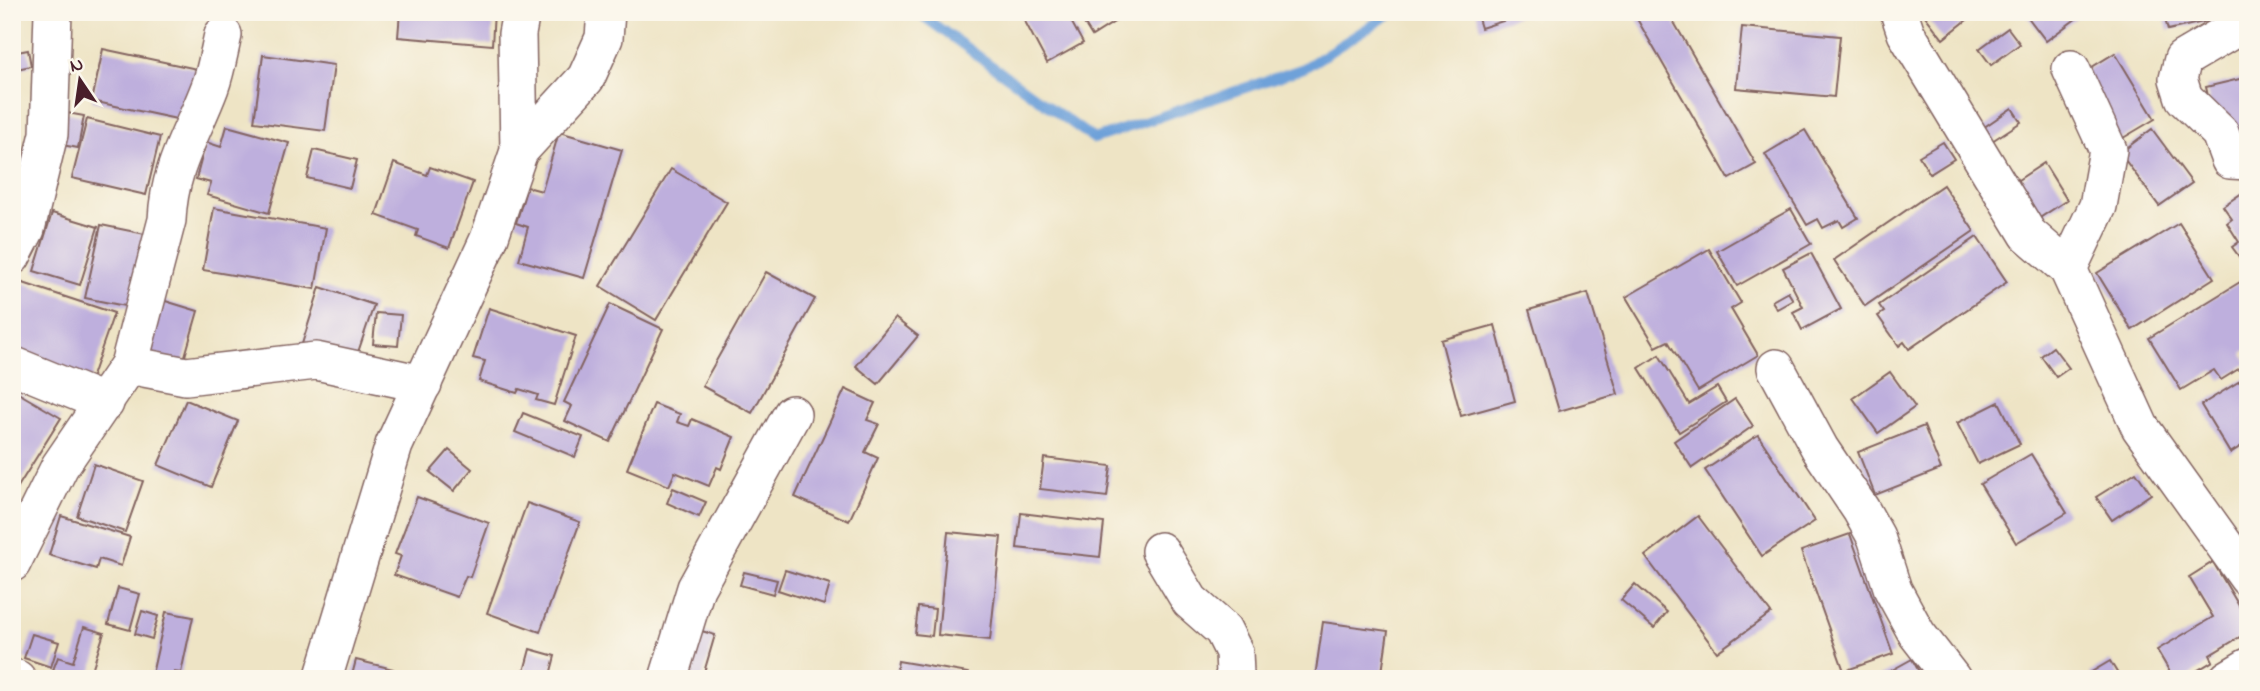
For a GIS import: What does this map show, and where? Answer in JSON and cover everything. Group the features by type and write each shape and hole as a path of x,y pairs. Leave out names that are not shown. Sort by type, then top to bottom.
{"street":[{"path":"12,256 26,229 49,134 53,12"},
{"path":"323,679 394,445 489,239 519,151 517,34 521,12"},
{"path":"519,151 586,78 604,38 606,12"},
{"path":"1898,19 2028,234 2068,269 2140,427 2248,578"},
{"path":"2248,26 2234,29 2183,59 2178,79 2184,98 2220,133 2230,160 2248,161"},
{"path":"12,563 60,466 129,365 167,220 173,175 211,85 223,35"},
{"path":"2068,269 2098,206 2108,150 2071,69"},
{"path":"129,365 186,376 316,361 423,384"},
{"path":"12,365 105,403"},
{"path":"1776,368 1819,449 1877,537 1893,590 1917,634 1951,679"},
{"path":"668,679 696,588 792,414"},
{"path":"1160,551 1190,601 1223,630 1234,652 1233,679"},
{"path":"2228,679 2248,667"}],"building":[{"path":"12,12 19,12 18,26 12,25"},
{"path":"400,12 494,12 492,45 398,37"},
{"path":"1020,12 1066,12 1083,43 1047,63"},
{"path":"1077,12 1130,12 1092,36"},
{"path":"1476,12 1528,12 1528,13 1481,28"},
{"path":"1633,12 1668,12 1756,164 1729,179"},
{"path":"1922,12 1977,12 1943,39"},
{"path":"2024,12 2079,12 2081,15 2046,41"},
{"path":"2163,12 2243,12 2243,13 2168,30"},
{"path":"1742,27 1840,36 1834,97 1736,88"},
{"path":"2008,28 2020,44 1991,65 1979,49"},
{"path":"103,49 197,69 186,121 92,101"},
{"path":"28,50 31,66 12,70 12,53"},
{"path":"2115,53 2155,119 2118,141 2079,75"},
{"path":"263,55 334,65 325,131 254,122"},
{"path":"2248,77 2248,145 2232,149 2213,119 2206,87"},
{"path":"2012,108 2021,122 1989,143 1980,130"},
{"path":"62,112 84,116 78,148 57,144"},
{"path":"87,119 160,137 146,195 72,178"},
{"path":"227,126 289,143 269,213 207,195 211,183 196,179 206,142 221,147"},
{"path":"2152,129 2192,183 2159,206 2120,153"},
{"path":"1805,130 1858,218 1843,227 1839,220 1823,228 1818,219 1807,225 1765,154"},
{"path":"559,132 622,150 584,278 519,260 528,227 516,223 527,187 542,191"},
{"path":"1943,142 1954,159 1930,174 1919,156"},
{"path":"314,150 357,160 350,188 307,178"},
{"path":"394,163 427,175 430,167 473,182 449,248 416,236 418,230 376,215"},
{"path":"2044,163 2067,200 2038,219 2015,182"},
{"path":"671,169 727,202 656,320 600,286"},
{"path":"1943,185 1974,231 1865,306 1834,260"},
{"path":"2248,189 2248,269 2232,247 2239,242 2227,223 2232,219 2223,206"},
{"path":"214,208 326,228 315,289 203,270"},
{"path":"1791,209 1811,244 1737,286 1717,251"},
{"path":"52,213 98,227 80,285 34,271"},
{"path":"2179,223 2214,278 2132,330 2097,273"},
{"path":"101,225 145,234 130,307 85,298"},
{"path":"1977,237 2007,282 1909,349 1904,342 1899,346 1878,316 1884,312 1879,305"},
{"path":"1709,249 1741,303 1731,309 1758,355 1698,391 1668,341 1656,347 1626,297"},
{"path":"1811,253 1841,309 1802,330 1793,312 1803,307 1783,268"},
{"path":"766,272 815,299 752,413 702,386"},
{"path":"20,282 114,313 91,379 12,353 12,305"},
{"path":"2240,282 2248,294 2248,349 2242,353 2248,363 2221,380 2214,370 2181,390 2149,338"},
{"path":"320,287 374,305 354,364 301,347"},
{"path":"1788,292 1793,300 1777,309 1772,301"},
{"path":"1588,293 1618,394 1559,411 1529,310"},
{"path":"149,296 198,311 183,363 134,348"},
{"path":"610,304 663,329 610,442 565,421 572,406 564,402"},
{"path":"489,308 576,336 554,405 536,400 538,395 519,389 517,393 479,381 485,361 473,358"},
{"path":"376,313 401,315 398,346 373,344"},
{"path":"895,318 918,336 878,384 856,366"},
{"path":"1495,325 1515,401 1461,416 1441,340"},
{"path":"2053,347 2069,368 2056,377 2041,356"},
{"path":"1659,355 1689,404 1717,387 1726,402 1679,432 1639,368"},
{"path":"1890,372 1915,407 1878,433 1853,398"},
{"path":"2248,376 2248,442 2230,453 2201,405"},
{"path":"845,389 875,403 867,420 879,424 865,452 878,458 849,521 795,497"},
{"path":"13,390 61,418 16,490 12,488"},
{"path":"1735,399 1753,426 1692,468 1674,441"},
{"path":"186,400 238,421 211,487 158,465"},
{"path":"1999,402 2020,444 1978,464 1957,423"},
{"path":"654,404 680,414 677,422 689,426 692,419 734,437 721,469 717,467 709,486 675,472 669,486 627,469"},
{"path":"523,413 583,437 575,457 515,432"},
{"path":"1924,426 1941,469 1875,495 1858,452"},
{"path":"1758,435 1815,521 1762,556 1705,470"},
{"path":"449,450 472,469 454,491 430,472"},
{"path":"2031,454 2067,513 2016,543 1980,484"},
{"path":"1044,458 1111,466 1107,497 1040,489"},
{"path":"94,464 143,481 125,532 77,516"},
{"path":"2136,472 2151,494 2112,520 2096,497"},
{"path":"673,488 706,502 699,517 667,503"},
{"path":"417,497 489,523 470,577 466,576 457,597 394,575 401,556 395,554"},
{"path":"527,503 580,522 540,632 487,613"},
{"path":"1021,513 1104,523 1100,557 1017,548"},
{"path":"61,516 130,537 121,566 99,559 96,569 49,555"},
{"path":"1698,516 1771,613 1717,652 1645,556"},
{"path":"948,532 1001,537 990,640 938,635"},
{"path":"1850,534 1893,654 1844,671 1801,551"},
{"path":"2213,562 2248,621 2248,632 2210,655 2213,661 2183,679 2174,679 2157,650 2213,617 2189,577"},
{"path":"785,570 830,584 824,605 778,590"},
{"path":"744,572 777,580 773,594 740,585"},
{"path":"1635,584 1667,612 1654,628 1621,600"},
{"path":"118,588 140,594 130,630 108,624"},
{"path":"918,607 935,609 932,636 915,634"},
{"path":"142,611 158,616 152,639 135,634"},
{"path":"166,612 193,617 181,673 174,672 172,679 151,679"},
{"path":"1323,622 1388,631 1381,679 1315,677"},
{"path":"685,626 715,635 702,679 669,679"},
{"path":"84,627 104,633 89,679 80,679 53,670 58,657 73,662"},
{"path":"32,634 59,642 51,667 24,658"},
{"path":"530,649 555,656 549,679 522,679"},
{"path":"1912,659 1923,679 1876,679"},
{"path":"356,660 393,669 391,679 351,679"},
{"path":"898,661 968,673 967,679 895,679"},
{"path":"2110,661 2121,679 2093,679 2090,673"}],"waterway":[{"path":"917,12 1094,139 1304,68 1393,12"}]}
